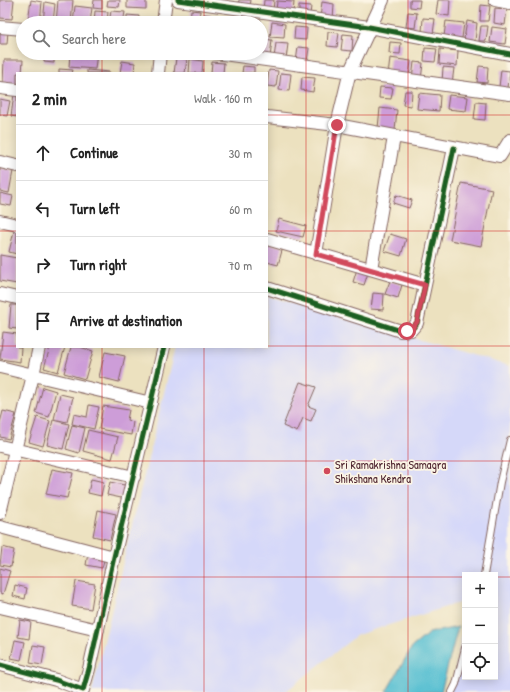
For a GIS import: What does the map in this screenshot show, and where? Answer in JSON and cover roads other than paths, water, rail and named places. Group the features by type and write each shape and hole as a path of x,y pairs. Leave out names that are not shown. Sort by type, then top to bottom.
{"street":[{"path":"164,16 166,0"},
{"path":"178,0 369,27 510,54"},
{"path":"316,254 337,125 350,71 369,27 383,0"},
{"path":"495,0 510,3"},
{"path":"0,27 16,28"},
{"path":"158,72 159,60"},
{"path":"268,60 510,94"},
{"path":"0,88 16,90"},
{"path":"268,117 337,125 500,156 510,140"},
{"path":"371,269 394,137"},
{"path":"268,288 401,331 411,330 417,322 454,148"},
{"path":"0,162 16,166"},
{"path":"0,222 16,225"},
{"path":"268,240 425,285"},
{"path":"0,294 16,298"},
{"path":"0,513 16,450 38,348"},
{"path":"0,664 56,680 82,691 98,630 164,348"},
{"path":"0,368 151,403"},
{"path":"0,446 134,477"},
{"path":"0,528 114,557"},
{"path":"0,607 98,630"}],"lane":[{"path":"485,572 500,482 510,440"},
{"path":"452,692 456,684 462,660"}],"water":[{"path":"458,627 441,692 386,692 412,647 429,633"}],"place":[{"name":"Sri Ramakrishna Samagra Shikshana Kendra","path":"327,471"}]}
